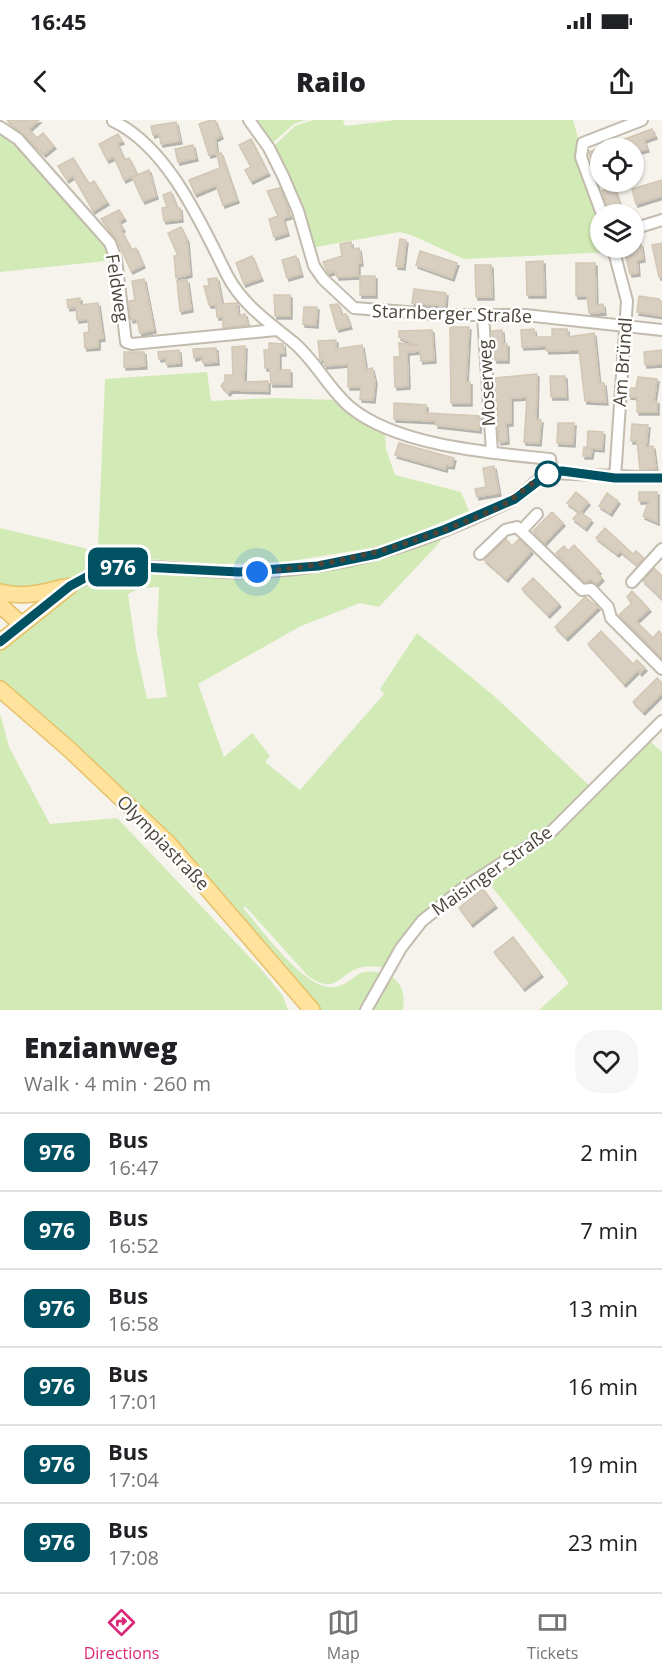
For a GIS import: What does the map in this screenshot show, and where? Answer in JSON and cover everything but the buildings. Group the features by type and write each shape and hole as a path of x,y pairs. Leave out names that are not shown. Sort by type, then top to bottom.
{"main road":[{"path":"0,592 12,596 37,595 70,586"},
{"path":"0,642 70,586"},
{"path":"0,605 21,624"},
{"name":"Olympiastraße","path":"0,689 70,750 168,843 312,1010"}],"street":[{"name":"Starnberger Straße","path":"249,120 269,148 283,176 298,211 314,266 323,279 354,308 525,315 662,330"},
{"path":"598,204 580,157 583,143 642,120"},
{"path":"113,121 140,137 154,154 195,213 237,291 276,330 295,343 330,386 361,415 423,439 492,452 550,459 552,473"},
{"name":"Feldweg","path":"0,127 18,140 110,243 116,259 126,342 132,344 276,330"},
{"path":"644,226 662,220"},
{"name":"Am Bründl","path":"615,478 627,301 616,258"},
{"name":"Moserweg","path":"483,315 492,452"},
{"path":"70,586 92,574 122,566 239,572 318,566 377,554 446,529 515,499 542,477 562,471 615,478 662,478"},
{"path":"521,531 537,514"},
{"path":"480,554 505,530 516,526 582,590 591,589 608,607 611,618 662,669"},
{"path":"632,582 662,549"},
{"name":"Maisinger Straße","path":"366,1010 401,948 422,921 462,889 553,830 662,721"}],"green space":[{"path":"251,120 306,120 294,124 269,146"},
{"path":"313,120 343,120 345,126 396,120 573,120 590,181 590,192 593,192 596,204 590,204 590,253 464,259 411,235 399,232 311,248 271,149 295,126"},
{"path":"0,129 16,141 108,243 115,260 0,272"},
{"path":"207,372 211,401 274,398 337,400 385,433 386,449 395,475 461,492 469,511 399,540 371,548 279,563 220,564 119,557 98,547 105,379"},
{"path":"0,528 97,551 108,555 109,562 45,590 0,588"},
{"path":"442,536 440,542 379,607 360,603 301,626 198,684 224,757 252,733 270,756 265,762 300,790 384,694 380,689 417,633 493,695 593,789 649,740 662,752 662,1010 539,1010 569,983 484,877 443,899 387,968 363,967 348,973 332,984 318,982 308,976 245,906 243,908 285,957 311,980 323,986 342,985 361,973 385,974 363,1010 318,1010 68,742 0,680 0,649 55,604 100,579 117,573 121,574 119,577 131,571 147,570 258,577","holes":["159,587 157,633 167,697 147,699 136,649 128,594 140,588"]},
{"path":"0,713 9,747 50,824 117,818 260,968 283,996 288,1010 0,1010"},
{"path":"391,976 402,991 403,1010 370,1010"}],"bus line":[{"name":"976","path":"0,642 70,586 92,574 122,566 152,565 221,572 257,572 318,566 377,554 446,529 515,499 549,473 562,471 615,478 662,478"}],"route":[{"path":"257,572 348,561 402,546 498,508 515,499 548,474"}]}
